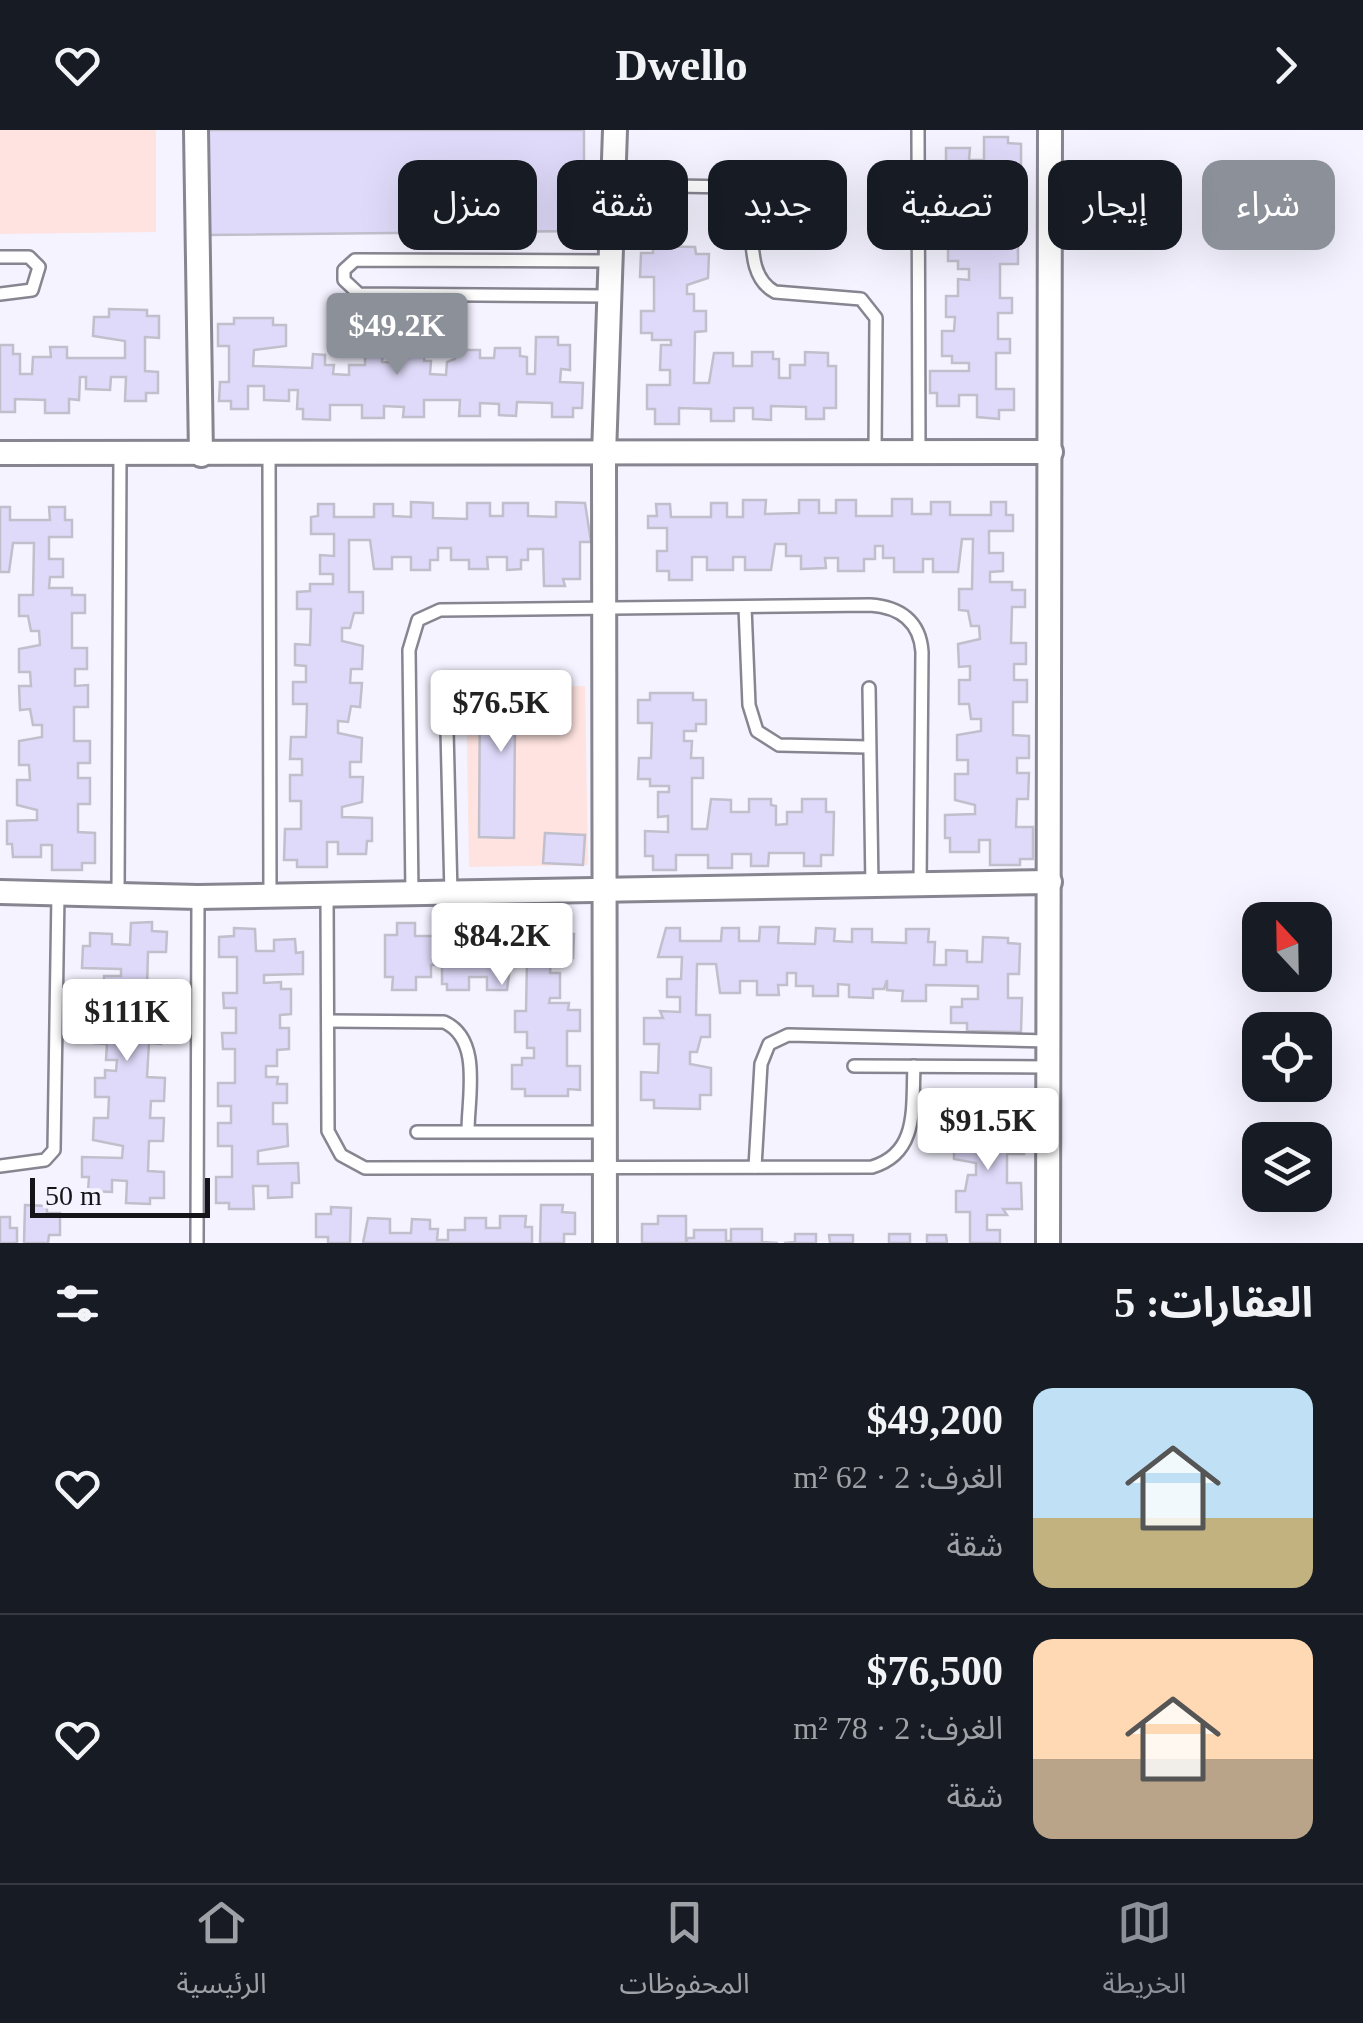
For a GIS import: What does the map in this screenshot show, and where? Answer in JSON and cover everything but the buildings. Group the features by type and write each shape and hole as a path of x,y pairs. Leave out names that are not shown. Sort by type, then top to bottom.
{"street":[{"path":"196,130 201,455"},
{"path":"614,160 615,130"},
{"path":"1048,1243 1050,130"},
{"path":"605,1243 604,455 610,250"},
{"path":"0,454 1052,452"},
{"path":"0,892 198,897 1050,882"}],"lane":[{"path":"918,130 918,453"},
{"path":"688,187 746,192 752,207 755,268 762,285 774,292 862,298 870,305 876,318 876,453"},
{"path":"0,258 29,257 39,267 32,290 0,294"},
{"path":"609,296 359,294 344,280 344,270 355,260 610,261"},
{"path":"269,454 270,894"},
{"path":"118,895 120,455"},
{"path":"412,894 409,650 418,620 440,610 604,606 884,606 897,610 916,627 922,652 920,885"},
{"path":"745,607 751,718 757,731 779,746 868,747"},
{"path":"869,688 872,886"},
{"path":"446,689 451,894"},
{"path":"0,1166 45,1160 54,1150 58,894"},
{"path":"327,895 328,1131 333,1144 352,1163 378,1169 872,1167 886,1163 905,1144 910,1132 914,1066"},
{"path":"197,1243 198,897"},
{"path":"329,1021 444,1022 455,1027 468,1046 468,1132"},
{"path":"755,1166 761,1064 769,1044 788,1035 1049,1041"},
{"path":"854,1066 1049,1067"},
{"path":"416,1132 606,1132"}],"shaded area":[{"path":"0,130 156,130 156,232 0,234"},
{"path":"585,686 588,865 469,867 466,689"}]}
